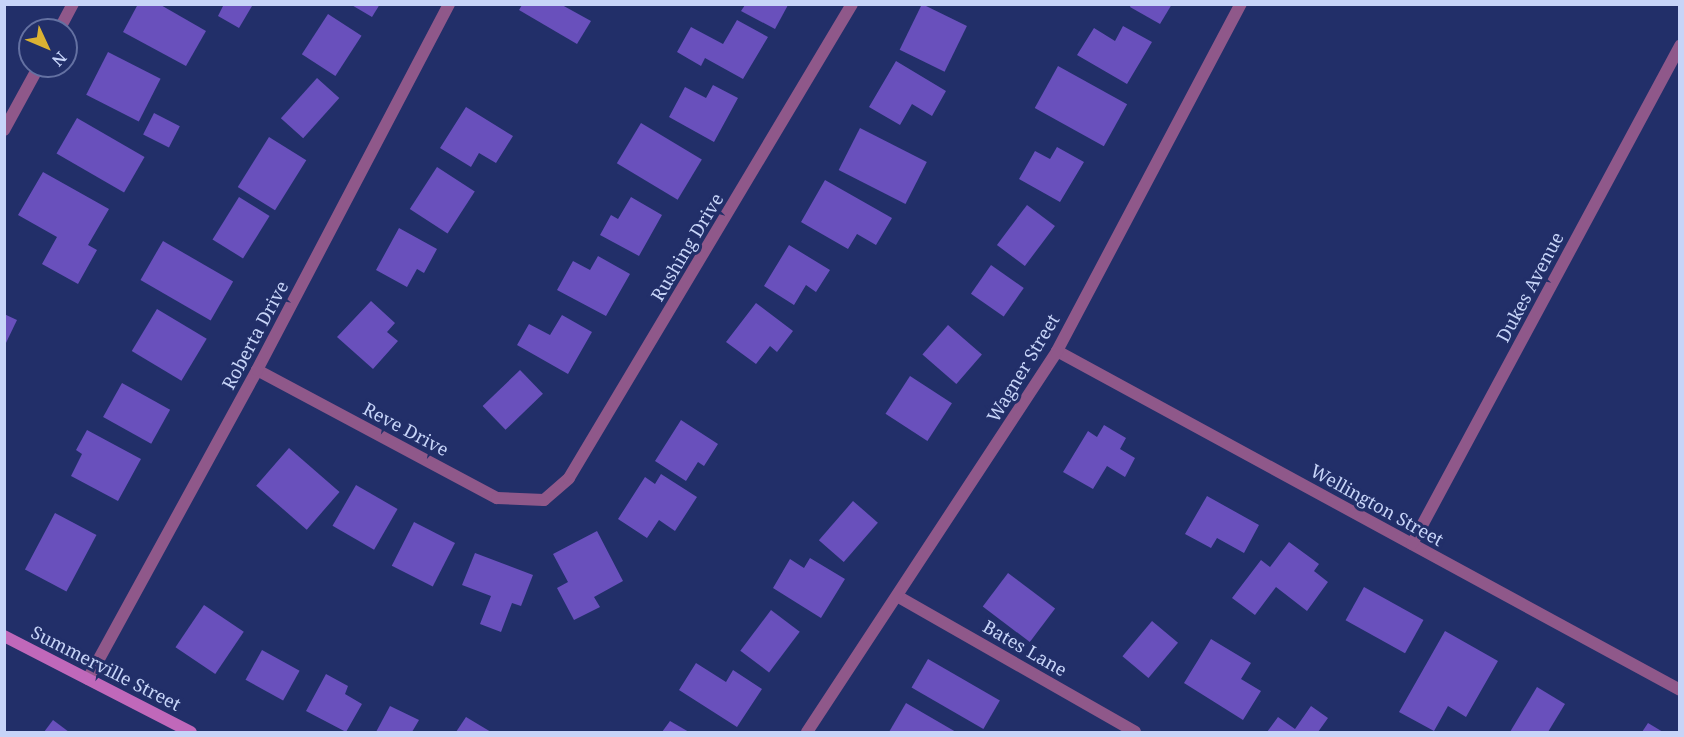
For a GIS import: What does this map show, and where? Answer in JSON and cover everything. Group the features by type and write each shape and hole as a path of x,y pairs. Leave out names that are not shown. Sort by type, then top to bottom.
{"street":[{"path":"65,18 73,4"},
{"name":"Roberta Drive","path":"88,679 257,370 449,4"},
{"name":"Rushing Drive","path":"544,500 569,478 852,4"},
{"name":"Wagner Street","path":"807,732 1057,351 1241,4"},
{"name":"Dukes Avenue","path":"1412,544 1680,46"},
{"path":"4,130 32,78"},
{"name":"Wellington Street","path":"1057,351 1680,690"},
{"name":"Reve Drive","path":"257,370 496,498 544,500"},
{"name":"Bates Lane","path":"897,596 1135,732"},
{"name":"Summerville Street","path":"4,636 191,732"}],"building":[{"path":"138,4 159,4 206,31 186,66 123,32"},
{"path":"224,4 250,4 252,6 239,28 218,16"},
{"path":"350,4 380,4 372,17"},
{"path":"922,4 967,26 945,72 900,50"},
{"path":"1131,4 1172,4 1160,24 1130,7"},
{"path":"522,5 562,5 591,21 577,44 519,10"},
{"path":"745,5 788,5 775,29 741,11"},
{"path":"328,14 362,36 335,76 302,54"},
{"path":"737,20 768,37 743,79 705,58 701,66 677,52 691,27 723,44"},
{"path":"1123,26 1152,42 1127,84 1077,55 1094,28 1115,41"},
{"path":"108,52 161,79 139,122 86,95"},
{"path":"896,61 946,91 932,116 912,104 900,125 869,107"},
{"path":"1058,66 1127,104 1104,146 1035,108"},
{"path":"317,78 339,98 303,138 281,118"},
{"path":"713,85 738,98 714,142 669,117 685,87 706,98"},
{"path":"466,107 513,136 496,163 479,153 471,167 440,148"},
{"path":"154,113 180,126 169,148 143,134"},
{"path":"77,118 145,157 124,193 56,154"},
{"path":"641,123 702,160 678,200 617,163"},
{"path":"860,128 927,162 905,204 839,170"},
{"path":"269,137 306,160 275,210 238,187"},
{"path":"1057,147 1084,162 1060,202 1019,179 1035,151 1050,159"},
{"path":"437,167 475,192 448,233 410,209"},
{"path":"43,172 109,209 88,245 97,250 78,284 42,264 57,237 18,215"},
{"path":"825,180 892,218 876,245 857,234 848,249 801,222"},
{"path":"239,197 270,216 243,258 213,239"},
{"path":"631,197 662,215 639,256 600,235 611,215 618,219"},
{"path":"1027,205 1055,226 1025,266 997,245"},
{"path":"399,228 437,249 424,273 417,269 407,287 376,270"},
{"path":"163,241 233,282 211,320 140,280"},
{"path":"789,245 830,270 816,292 806,285 794,305 764,286"},
{"path":"598,256 630,274 606,316 557,290 573,261 590,270"},
{"path":"991,265 1024,288 1004,317 971,294"},
{"path":"371,301 395,323 387,332 398,341 373,369 337,337"},
{"path":"756,303 793,331 777,352 770,346 756,364 726,342"},
{"path":"157,309 207,339 181,381 132,351"},
{"path":"4,314 17,320 4,347"},
{"path":"562,315 592,332 568,374 517,345 529,324 550,335"},
{"path":"948,325 982,355 956,384 922,354"},
{"path":"520,370 543,394 506,430 483,406"},
{"path":"910,376 952,403 927,441 885,414"},
{"path":"122,383 170,410 151,444 103,417"},
{"path":"681,420 718,444 704,466 698,462 686,481 655,461"},
{"path":"1104,425 1126,438 1120,449 1135,458 1125,477 1107,466 1093,489 1063,472 1088,431 1097,437"},
{"path":"87,430 141,459 118,501 71,476 82,454 76,450"},
{"path":"289,448 340,492 307,530 256,486"},
{"path":"661,474 697,497 675,531 659,520 647,538 618,519 645,477 655,484"},
{"path":"356,485 398,509 374,550 332,526"},
{"path":"1207,496 1259,525 1244,553 1217,538 1211,548 1185,534"},
{"path":"853,501 878,523 844,562 819,540"},
{"path":"55,513 96,535 66,592 25,570"},
{"path":"414,522 455,543 433,587 392,566"},
{"path":"597,531 623,581 594,597 600,607 574,620 557,588 568,582 553,554"},
{"path":"1289,542 1319,564 1314,571 1328,582 1307,611 1276,587 1255,615 1232,598 1261,560 1270,567"},
{"path":"475,553 533,575 521,606 512,603 501,632 480,624 491,596 462,585"},
{"path":"810,558 845,579 821,618 773,588 790,559 804,568"},
{"path":"1008,573 1055,609 1030,642 983,607"},
{"path":"1364,587 1423,620 1405,653 1346,620"},
{"path":"204,605 244,632 215,674 175,647"},
{"path":"771,610 800,632 769,672 740,651"},
{"path":"1152,621 1178,643 1148,678 1122,656"},
{"path":"1445,631 1498,661 1466,717 1448,706 1434,731 1399,712"},
{"path":"1211,639 1251,663 1241,679 1261,691 1243,720 1184,683"},
{"path":"262,650 300,671 283,701 246,680"},
{"path":"928,659 1000,700 983,729 912,688"},
{"path":"696,663 726,682 733,670 762,689 737,727 679,690"},
{"path":"326,674 348,686 345,694 362,704 346,732 306,711"},
{"path":"1537,687 1565,704 1548,732 1510,732"},
{"path":"906,703 956,732 889,732"},
{"path":"390,706 419,720 412,732 376,732"},
{"path":"1311,706 1328,718 1318,732 1267,732 1278,717 1295,729"},
{"path":"466,717 491,732 456,732"},
{"path":"53,720 69,732 44,732"},
{"path":"670,721 689,732 662,732"},
{"path":"1648,723 1663,732 1642,732"}]}
